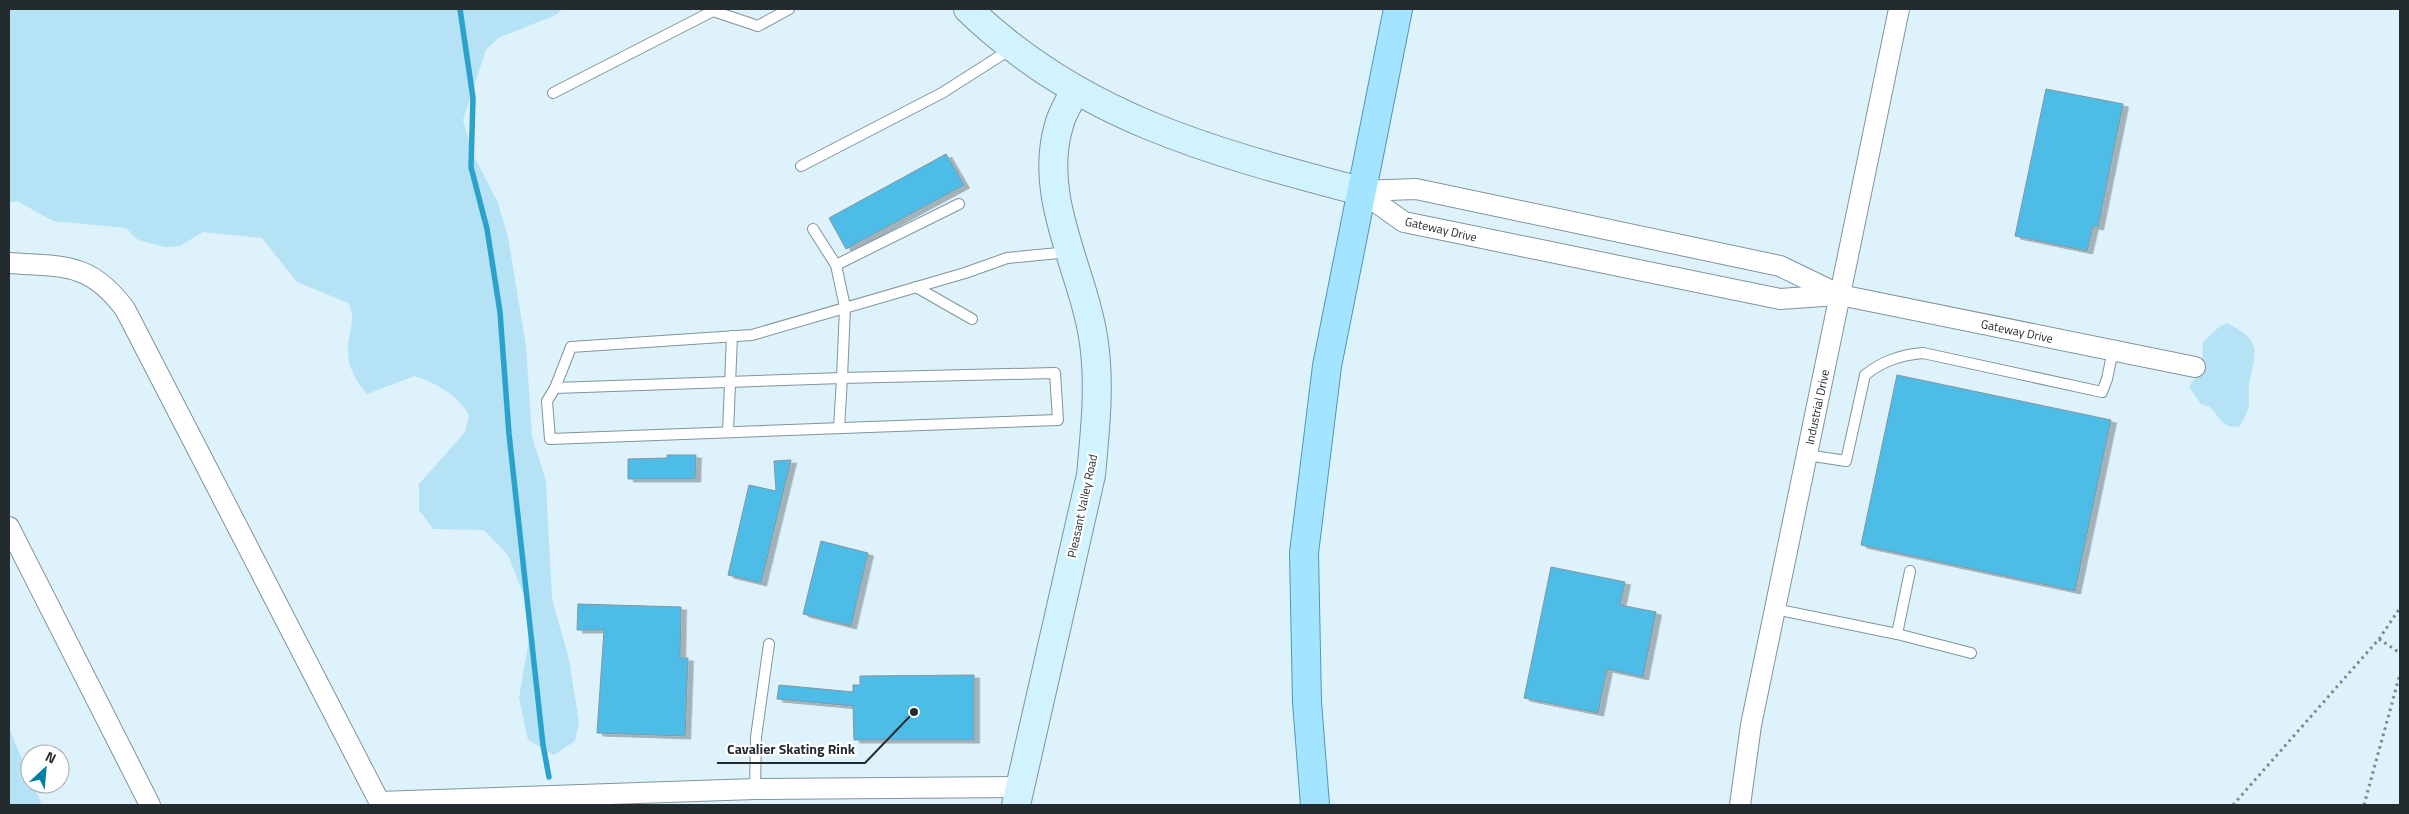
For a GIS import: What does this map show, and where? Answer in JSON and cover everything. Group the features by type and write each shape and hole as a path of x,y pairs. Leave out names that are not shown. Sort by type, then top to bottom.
{"main road":[{"path":"1315,805 1306,702 1304,553 1327,366 1360,191 1398,9"}],"street":[{"path":"968,9 1012,48 1075,90 1127,117 1191,143 1268,167 1360,191"},
{"name":"Industrial Drive","path":"1740,805 1751,725 1899,9"},
{"name":"Pleasant Valley Road","path":"1018,796 1091,475 1096,429 1094,344 1087,309 1059,210 1052,173 1059,124 1075,90"},
{"name":"Gateway Drive","path":"1360,191 1416,189 1780,266 1840,295 2195,368"},
{"name":"Gateway Drive","path":"1360,191 1404,222 1780,299 1840,295"},
{"path":"9,263 64,267 91,275 112,292 125,309 380,804 754,789 1018,796"},
{"path":"9,526 150,805"}],"lane":[{"path":"553,93 713,11 758,26 789,9"},
{"path":"801,166 942,93 1012,48"},
{"path":"836,265 959,204"},
{"path":"813,229 836,265 845,307 839,428"},
{"path":"555,388 1055,373 1058,420 550,439 547,401 555,388 571,347 752,335 965,273 1007,258 1070,252"},
{"path":"916,287 972,319"},
{"path":"728,432 732,336"},
{"path":"1807,455 1846,461 1865,375 1882,362 1906,354 1923,353 2102,392 2107,379 2112,350"},
{"path":"1897,634 1910,572"},
{"path":"1775,609 1897,634 1971,653"},
{"path":"754,789 756,737 769,644"}],"path":[{"path":"2232,805 2379,639 2400,608"},
{"path":"2379,639 2400,653"},
{"path":"2364,805 2400,674"}],"shaded area":[{"path":"9,9 563,9 556,15 498,38 486,50 463,120 473,154 498,203 508,237 526,346 532,437 546,481 552,599 569,659 579,723 575,741 554,755 528,740 519,698 529,639 528,606 508,555 484,530 433,529 419,510 419,484 465,432 469,415 459,401 439,386 415,376 367,394 354,376 350,365 348,348 352,315 348,303 297,282 262,238 203,232 180,246 165,247 138,240 126,228 53,221 17,201 9,203"},
{"path":"2227,323 2247,336 2252,342 2255,355 2249,385 2248,410 2240,426 2231,427 2223,423 2210,407 2201,404 2189,387 2202,366 2203,342 2219,327"},
{"path":"9,728 20,754 20,794 37,794 42,805 9,805"}],"building":[{"path":"2046,89 2123,104 2098,227 2093,226 2087,251 2015,236"},
{"path":"946,154 964,185 846,249 829,218"},
{"path":"1897,375 2111,420 2075,591 1861,545"},
{"path":"667,455 696,455 695,479 628,479 628,459 667,458"},
{"path":"791,460 761,583 728,575 749,485 776,491 774,461"},
{"path":"821,541 868,553 851,626 803,614"},
{"path":"1551,567 1625,582 1620,605 1656,612 1643,677 1607,669 1598,713 1524,698"},
{"path":"578,604 681,607 680,658 688,658 685,736 597,733 604,630 577,630"},
{"path":"974,675 974,740 854,740 853,706 777,699 779,685 853,692 853,685 860,685 860,676"}],"waterway":[{"path":"460,9 473,98 471,167 487,229 500,312 509,434 543,745 549,777"}],"place":[{"name":"Cavalier Skating Rink","path":"914,712"}]}
